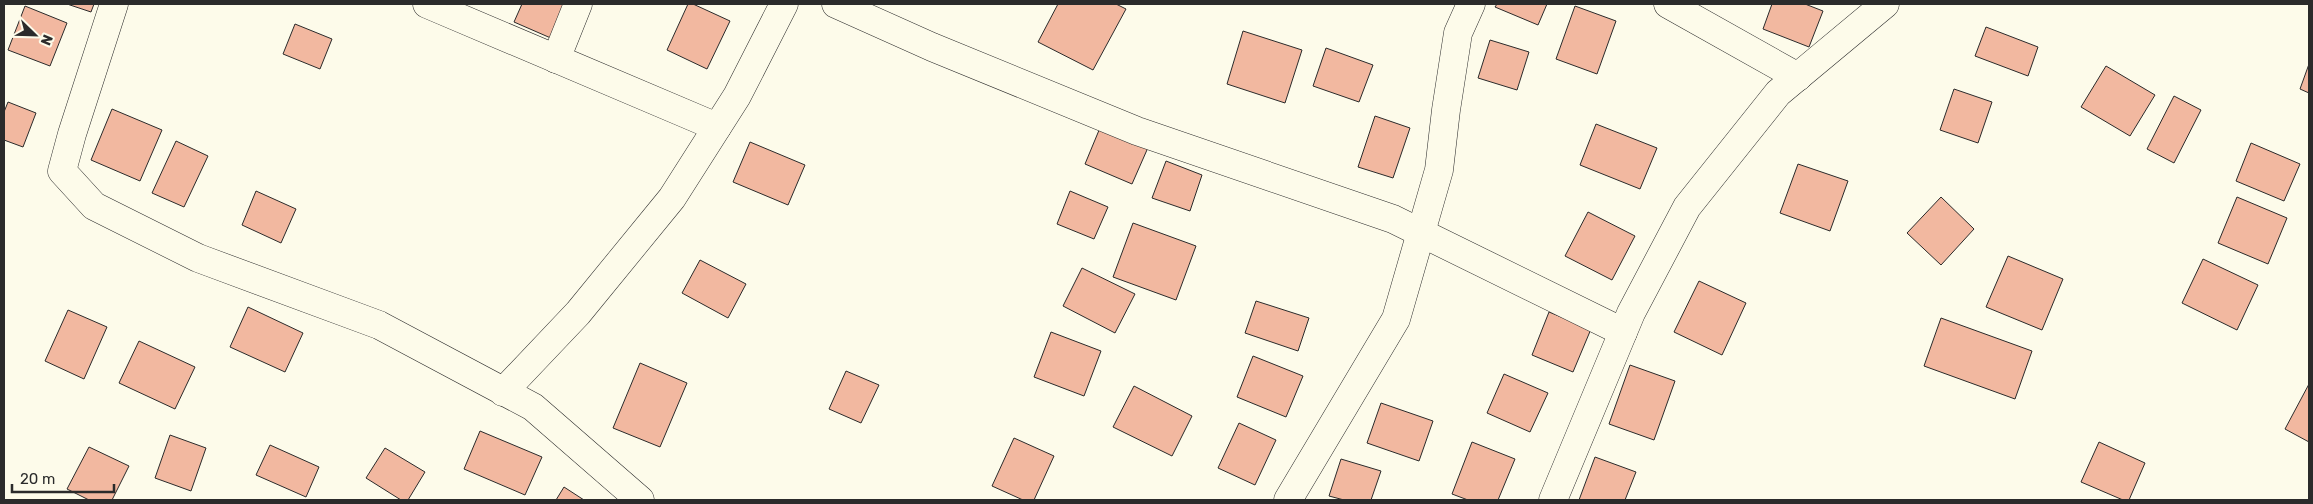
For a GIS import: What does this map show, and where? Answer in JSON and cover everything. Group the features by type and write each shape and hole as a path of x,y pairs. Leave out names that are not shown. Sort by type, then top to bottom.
{"street":[{"path":"114,4 62,171 94,206 198,258 379,325 533,407 640,500"},
{"path":"427,4 717,127"},
{"path":"556,59 578,4"},
{"path":"503,392 578,313 666,206 737,96 784,4"},
{"path":"836,4 932,47 1137,131 1393,219 1623,332"},
{"path":"1288,500 1396,319 1439,170 1458,33 1471,4"},
{"path":"1668,4 1798,77"},
{"path":"1552,500 1623,332 1687,207 1778,93 1885,4"}],"building":[{"path":"67,4 94,4 91,12"},
{"path":"522,4 561,4 567,6 553,39 514,22"},
{"path":"688,4 693,4 730,21 707,69 667,50"},
{"path":"1058,4 1116,4 1126,9 1093,70 1038,42"},
{"path":"1497,4 1547,4 1538,25 1495,7"},
{"path":"1772,4 1805,4 1823,11 1809,47 1763,29"},
{"path":"25,6 67,23 50,66 8,50"},
{"path":"1575,6 1616,21 1597,74 1556,59"},
{"path":"295,24 332,39 320,69 283,54"},
{"path":"1986,27 2038,47 2028,76 1975,56"},
{"path":"1243,31 1302,50 1285,103 1227,84"},
{"path":"1490,40 1529,52 1517,90 1478,78"},
{"path":"1326,48 1373,65 1359,102 1313,86"},
{"path":"2309,64 2309,93 2300,89"},
{"path":"2106,66 2155,95 2130,136 2081,107"},
{"path":"1954,89 1992,102 1978,143 1940,130"},
{"path":"2174,96 2201,110 2174,163 2147,149"},
{"path":"8,102 36,113 23,147 4,140 4,112"},
{"path":"112,109 162,130 140,181 91,160"},
{"path":"1375,116 1410,128 1393,178 1358,167"},
{"path":"1102,123 1150,143 1132,184 1085,164"},
{"path":"1596,124 1657,148 1640,189 1580,165"},
{"path":"176,141 208,156 184,207 152,193"},
{"path":"750,142 805,165 788,205 733,182"},
{"path":"2251,143 2300,164 2284,201 2236,181"},
{"path":"1166,161 1202,175 1190,211 1152,198"},
{"path":"1798,164 1848,181 1830,231 1780,213"},
{"path":"256,191 296,209 281,243 242,225"},
{"path":"1070,191 1108,207 1094,239 1057,224"},
{"path":"1941,197 1974,229 1941,265 1907,233"},
{"path":"2237,197 2287,218 2268,264 2218,243"},
{"path":"1588,212 1635,236 1612,280 1565,256"},
{"path":"1133,223 1196,246 1176,300 1113,277"},
{"path":"2008,256 2063,279 2042,330 1986,307"},
{"path":"2203,259 2258,285 2237,330 2182,303"},
{"path":"700,260 746,284 728,318 682,293"},
{"path":"1082,268 1135,294 1115,333 1063,306"},
{"path":"1699,281 1746,303 1722,355 1674,332"},
{"path":"1256,301 1309,318 1298,351 1245,333"},
{"path":"248,307 303,333 285,372 230,347"},
{"path":"68,310 107,327 84,379 45,361"},
{"path":"1549,312 1591,329 1573,372 1532,355"},
{"path":"1941,318 2032,351 2015,399 1924,366"},
{"path":"1051,332 1101,351 1084,396 1034,377"},
{"path":"139,341 195,367 175,409 119,383"},
{"path":"1253,356 1303,376 1286,417 1237,397"},
{"path":"640,363 687,383 660,447 613,428"},
{"path":"1630,365 1675,381 1654,440 1609,424"},
{"path":"846,371 879,385 861,423 829,409"},
{"path":"1504,374 1548,393 1530,432 1487,413"},
{"path":"2309,384 2309,442 2285,429"},
{"path":"1134,386 1192,416 1172,456 1113,427"},
{"path":"1381,403 1433,421 1419,461 1367,443"},
{"path":"1239,423 1276,440 1255,485 1218,468"},
{"path":"480,431 542,457 525,495 464,469"},
{"path":"170,435 206,448 191,491 155,478"},
{"path":"1014,438 1054,456 1034,500 1023,500 992,486"},
{"path":"1472,442 1515,459 1498,500 1468,500 1452,494"},
{"path":"2099,442 2145,463 2129,500 2123,500 2081,482"},
{"path":"270,445 319,467 306,497 256,475"},
{"path":"89,447 129,466 112,500 89,500 67,489"},
{"path":"385,448 425,472 408,500 401,500 366,478"},
{"path":"1595,457 1636,472 1625,500 1579,500"},
{"path":"1341,459 1381,471 1371,500 1344,500 1329,496"},
{"path":"564,487 584,500 556,500"}]}
